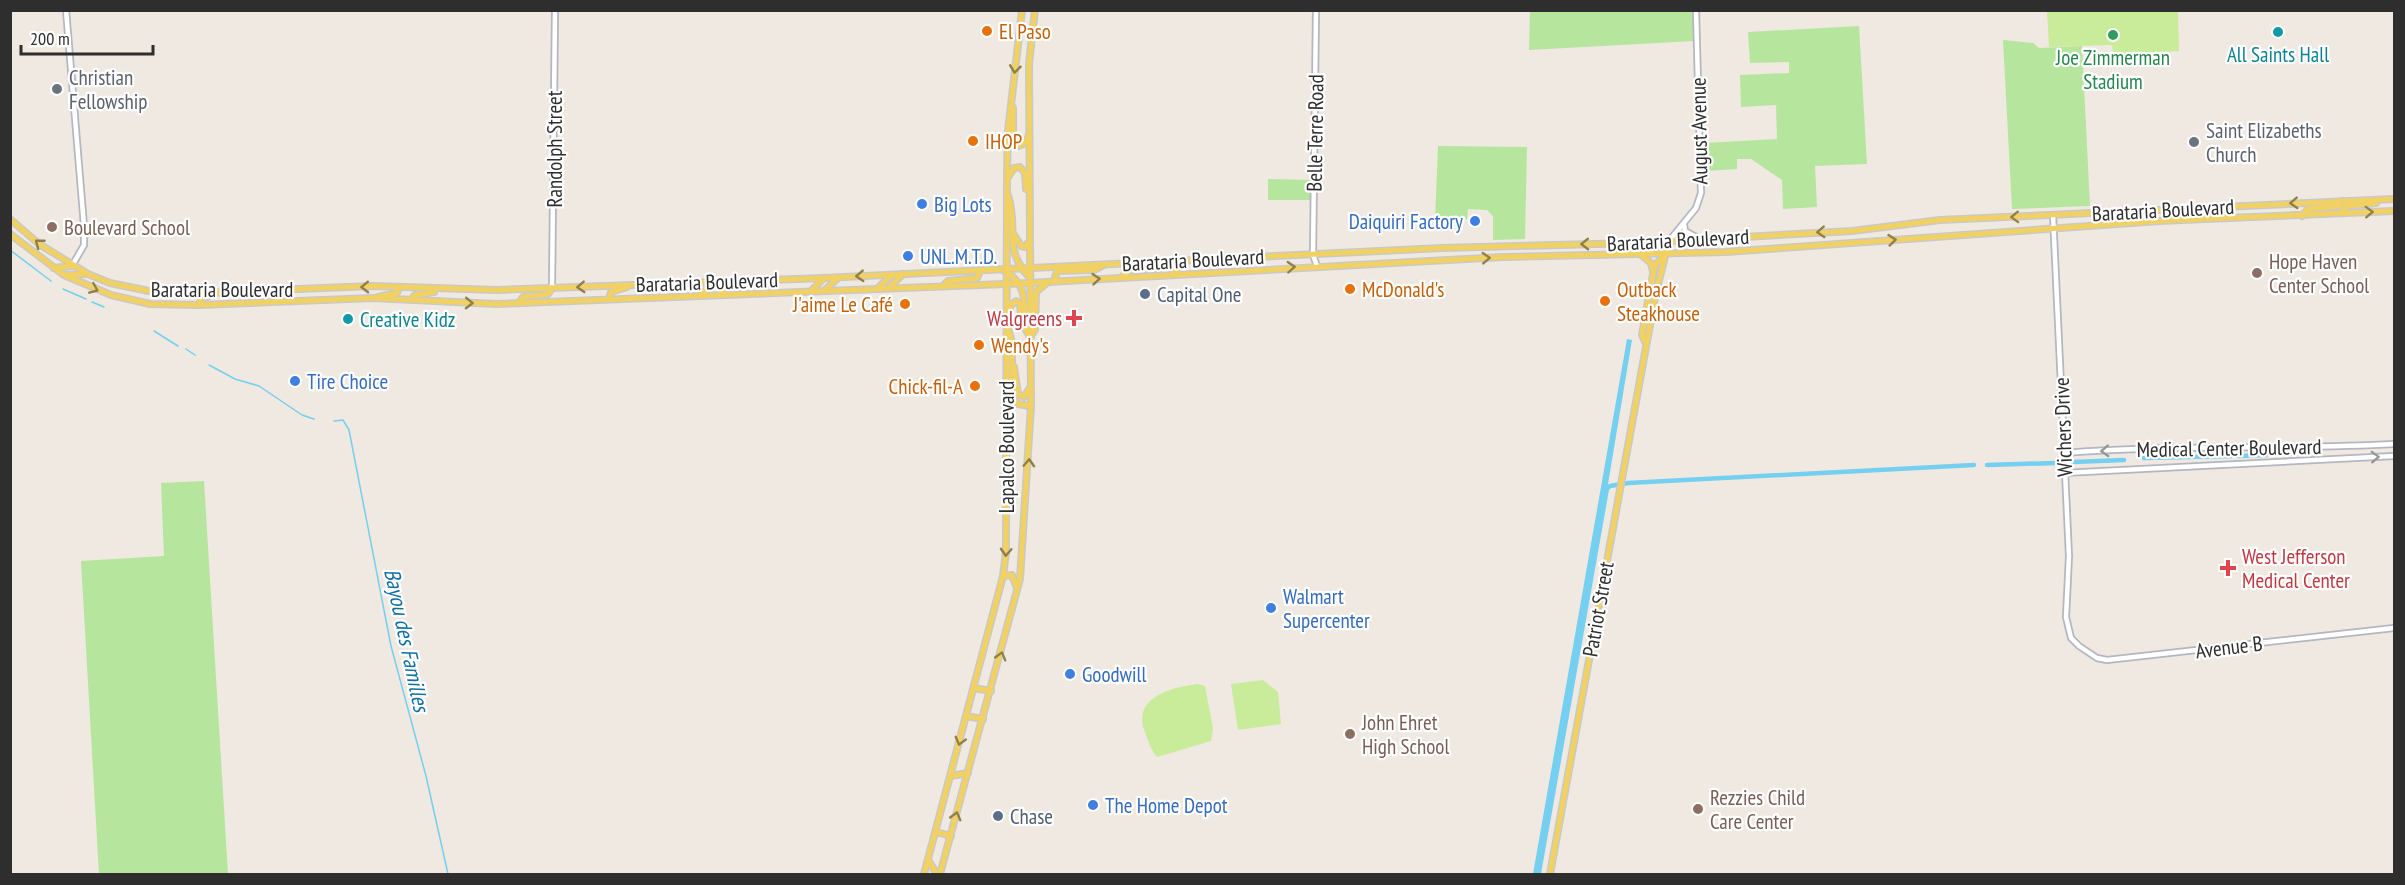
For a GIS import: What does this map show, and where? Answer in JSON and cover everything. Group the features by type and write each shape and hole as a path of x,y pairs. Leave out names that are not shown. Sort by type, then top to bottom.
{"main road":[{"name":"Lapalco Boulevard","path":"924,874 1003,576 1006,552 1004,270 1006,180 1012,97 1022,10"},
{"name":"Lapalco Boulevard","path":"939,874 991,692 1017,590 1027,488 1031,406 1029,56 1035,10"},
{"path":"1012,97 1013,141 1016,145 1025,143 1030,131"},
{"path":"1006,180 1014,168 1023,169 1029,212"},
{"path":"1006,190 1013,211 1014,255 1029,280"},
{"path":"2343,213 2347,206 2379,203 2385,199"},
{"name":"Barataria Boulevard","path":"10,219 39,244 72,266 110,283 149,291 399,287 441,290 838,278 1431,249 1669,241 1852,231 1940,220 2394,199"},
{"path":"2302,216 2308,209 2340,206 2342,201"},
{"name":"Barataria Boulevard","path":"10,234 64,275 93,289 130,300 199,305 373,298 446,303 519,303 1019,283 1029,280 1038,282 1416,261 1819,248 1942,235 2159,221 2394,211"},
{"path":"1012,231 1021,246 1028,246 1029,240"},
{"name":"Patriot Street","path":"1550,874 1646,344 1669,241"},
{"path":"1416,261 1431,249"},
{"path":"1427,261 1442,249"},
{"path":"1640,254 1651,263 1653,273"},
{"name":"Patriot Street","path":"1646,344 1642,335 1653,273 1655,265 1666,254"},
{"path":"1123,276 1130,270 1170,268 1173,261"},
{"path":"1172,275 1185,261"},
{"path":"1031,406 1018,404 1012,397 1012,342 1006,323 1011,305 1016,301 1020,304 1025,328 1030,337 1035,330 1036,292 1052,281 1055,272 1094,270 1103,265"},
{"path":"54,268 72,266"},
{"path":"1004,270 1019,283 1024,295 1025,328"},
{"path":"943,286 948,281 977,278 980,271"},
{"path":"64,275 88,274"},
{"path":"889,288 903,274"},
{"path":"878,288 892,275"},
{"path":"811,291 824,278"},
{"path":"825,290 838,278"},
{"path":"721,294 726,287 743,280"},
{"path":"699,295 721,281"},
{"path":"609,299 611,292 632,285"},
{"path":"373,298 397,293 399,287"},
{"path":"519,303 523,297 548,294 552,288"},
{"path":"411,300 415,295 441,290"},
{"path":"199,305 201,300 222,291"},
{"path":"1012,359 1018,394 1026,396 1030,388"},
{"path":"1003,576 1012,575 1017,590"},
{"path":"974,688 991,692"},
{"path":"966,716 983,719"},
{"path":"951,776 968,773"},
{"path":"936,832 951,836"},
{"path":"928,860 939,874"}],"street":[{"path":"66,10 84,226 84,245 72,266"},
{"name":"Randolph Street","path":"552,288 555,10"},
{"name":"Belle Terre Road","path":"1314,255 1316,10"},
{"name":"August Avenue","path":"1669,241 1696,208 1701,193 1696,10"},
{"name":"Wichers Drive","path":"2053,215 2069,556 2066,618 2072,638"},
{"path":"1684,223 1685,231 1700,239"},
{"path":"1314,255 1317,266"},
{"path":"1309,267 1314,255"},
{"name":"Medical Center Boulevard","path":"2064,453 2197,447 2328,447 2394,444"},
{"name":"Medical Center Boulevard","path":"2064,473 2394,456"},
{"name":"Avenue B","path":"2072,638 2087,653 2107,660 2394,628"}],"green space":[{"path":"1530,11 1693,11 1694,41 1529,50"},
{"name":"Joe Zimmerman Stadium","path":"2047,11 2178,11 2179,51 2113,55 2112,45 2049,47"},
{"path":"1859,26 1867,164 1815,166 1817,207 1783,209 1782,180 1751,159 1737,159 1737,169 1705,171 1705,143 1777,139 1776,105 1741,107 1740,75 1789,73 1789,62 1750,63 1748,32"},
{"path":"2003,40 2033,43 2039,48 2082,46 2090,206 2012,209"},
{"path":"1438,146 1527,147 1525,239 1493,240 1493,216 1487,210 1468,209 1467,219 1435,220"},
{"path":"1268,179 1311,180 1311,200 1268,200"},
{"path":"204,481 228,874 99,874 81,561 164,556 161,483"},
{"path":"1263,680 1278,692 1281,724 1238,730 1231,684"},
{"path":"1198,684 1205,686 1213,728 1211,741 1157,757 1145,732 1142,720 1144,710 1149,702 1167,691"}],"water":[{"path":"1627,339 1632,340 1608,484 1609,490 1541,874 1533,874"}],"waterway":[{"name":"Bayou des Familles","path":"10,250 51,281"},
{"name":"Bayou des Familles","path":"63,289 86,299"},
{"name":"Bayou des Familles","path":"92,302 104,307"},
{"name":"Bayou des Familles","path":"154,331 178,346"},
{"name":"Bayou des Familles","path":"186,349 195,355"},
{"name":"Bayou des Familles","path":"209,365 235,379 259,386 302,415 314,419"},
{"name":"Bayou des Familles","path":"334,421 343,420 349,430 391,646 426,776 448,874"},
{"path":"2238,456 2266,455"},
{"path":"2144,458 2231,456"},
{"path":"2073,462 2124,460"},
{"path":"1987,465 2055,463"},
{"path":"1604,491 1610,486 1628,483 1974,465"}],"place":[{"name":"El Paso","path":"987,31"},
{"name":"All Saints Hall","path":"2278,32"},
{"name":"Joe Zimmerman Stadium","path":"2113,35"},
{"name":"Christian Fellowship","path":"57,89"},
{"name":"IHOP","path":"973,141"},
{"name":"Saint Elizabeths Church","path":"2194,142"},
{"name":"Big Lots","path":"922,204"},
{"name":"Daiquiri Factory","path":"1475,221"},
{"name":"Boulevard School","path":"52,227"},
{"name":"UNL.M.T.D.","path":"908,256"},
{"name":"Hope Haven Center School","path":"2257,273"},
{"name":"McDonald's","path":"1350,289"},
{"name":"Capital One","path":"1145,294"},
{"name":"Outback Steakhouse","path":"1605,301"},
{"name":"J'aime Le Café","path":"905,304"},
{"name":"Walgreens","path":"1074,318"},
{"name":"Creative Kidz","path":"348,319"},
{"name":"Wendy's","path":"979,345"},
{"name":"Tire Choice","path":"295,381"},
{"name":"Chick-fil-A","path":"975,386"},
{"name":"West Jefferson Medical Center","path":"2228,568"},
{"name":"Walmart Supercenter","path":"1271,608"},
{"name":"Goodwill","path":"1070,674"},
{"name":"John Ehret High School","path":"1350,734"},
{"name":"The Home Depot","path":"1093,805"},
{"name":"Rezzies Child Care Center","path":"1698,809"},
{"name":"Chase","path":"998,816"}]}
